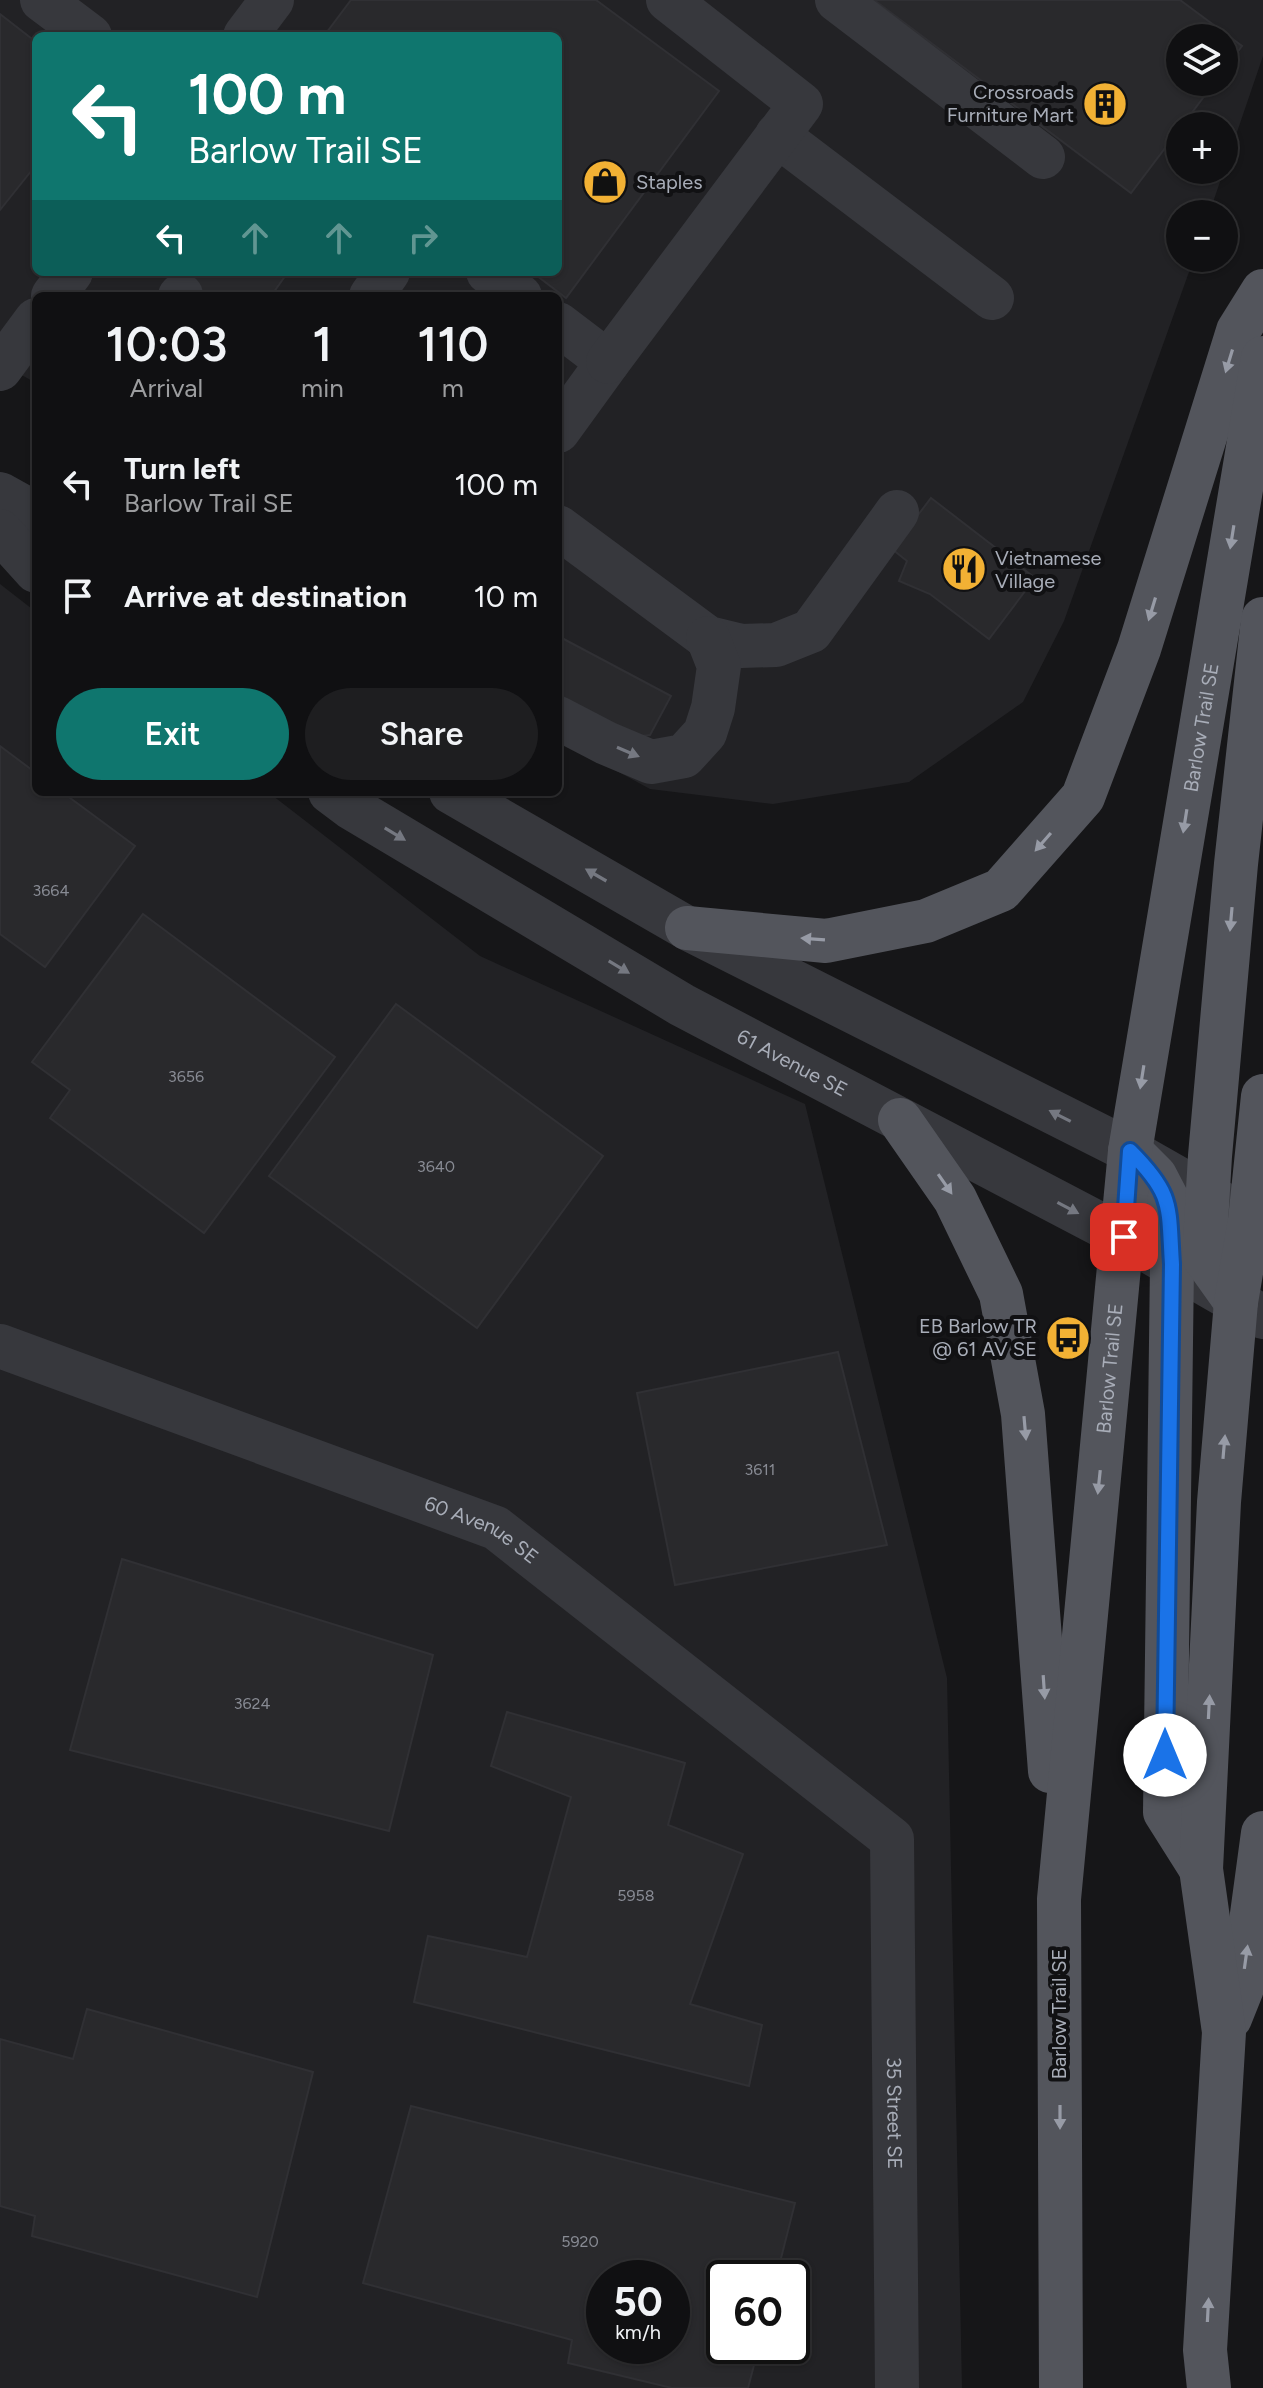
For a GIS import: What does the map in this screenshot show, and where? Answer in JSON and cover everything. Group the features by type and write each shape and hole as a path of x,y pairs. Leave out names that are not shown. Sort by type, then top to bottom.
{"main road":[{"path":"687,928 826,941 926,921 1001,890 1083,797 1139,649 1238,331 1263,291"},
{"name":"Barlow Trail SE","path":"1061,2388 1059,1899 1130,1151 1263,358"},
{"path":"1250,432 1263,489"},
{"path":"1250,1309 1204,1257 1236,864 1263,619"},
{"path":"1209,2388 1205,2350 1224,2032 1201,1869 1219,1502 1250,1309 1263,1096"},
{"path":"900,1120 955,1199 1001,1294 1023,1414 1059,1899"},
{"path":"1130,1151 1155,1176 1168,1201 1172,1264 1165,1812 1201,1869"},
{"path":"1224,2032 1242,1988 1263,1833"}],"street":[{"path":"42,0 85,32"},
{"path":"248,32 272,0"},
{"path":"562,425 801,104 668,0"},
{"path":"837,0 1043,157"},
{"path":"777,135 992,298"},
{"path":"493,276 515,292"},
{"path":"0,369 32,325"},
{"path":"562,327 608,362"},
{"path":"0,494 32,512"},
{"path":"563,541 708,638 741,646 776,645 811,631 897,512"},
{"path":"0,531 32,567"},
{"path":"562,720 651,762 684,756 705,733 713,708 719,666 708,638"},
{"name":"61 Avenue SE","path":"335,796 682,1005 1124,1237 1250,1309"},
{"path":"458,796 687,928 1130,1151 1257,1224"},
{"name":"60 Avenue SE","path":"0,1346 496,1528 892,1839"},
{"name":"35 Street SE","path":"892,1839 897,2388"}],"shaded area":[{"path":"0,0 1263,0 1263,56 1238,129 1238,112 1166,112 1166,184 1219,184 1214,200 1166,200 1166,272 1189,272 1064,621 1023,702 909,782 773,804 650,789 562,741 562,292 32,292 32,381 0,363"},
{"path":"0,584 32,609 32,796 273,796 480,956 805,1104 947,1678 962,2388 0,2388"}],"building":[{"name":"Staples","path":"351,0 596,0 719,91 566,298 537,276 562,276 562,32 327,32"},
{"name":"Crossroads Furniture Mart","path":"874,0 1180,0 1212,24 1166,24 1166,96 1204,96 1192,112 1166,112 1166,147 1131,193"},
{"path":"0,14 32,39 32,170 0,210"},
{"path":"174,276 285,276 274,292 196,292"},
{"name":"Vietnamese Village","path":"931,498 1035,578 989,639 930,594 899,581 907,561 892,549"},
{"path":"562,638 671,696 650,735 625,738 562,705"},
{"path":"0,746 32,770 32,796 67,796 135,846 45,967 0,934"},
{"path":"143,914 335,1057 204,1233 50,1118 70,1090 32,1062"},
{"path":"396,1004 603,1156 477,1328 269,1176"},
{"path":"838,1352 887,1545 675,1585 637,1393"},
{"path":"122,1559 433,1655 389,1831 70,1750"},
{"path":"507,1712 685,1763 668,1825 743,1854 690,2004 762,2025 749,2086 414,2002 428,1936 527,1957 571,1797 491,1766"},
{"path":"87,2009 313,2072 257,2297 32,2236 35,2216 0,2206 0,2039 73,2059"},
{"path":"411,2106 795,2203 781,2260 706,2260 706,2364 754,2364 748,2388 672,2388 568,2363 572,2340 363,2283"}],"place":[{"name":"Crossroads Furniture Mart","path":"1105,104"},
{"name":"Staples","path":"605,182"},
{"name":"Vietnamese Village","path":"964,569"},
{"name":"EB Barlow TR @ 61 AV SE","path":"1068,1338"}],"route":[{"path":"1124,1237 1130,1151 1155,1176 1168,1201 1172,1264 1165,1755"}]}
